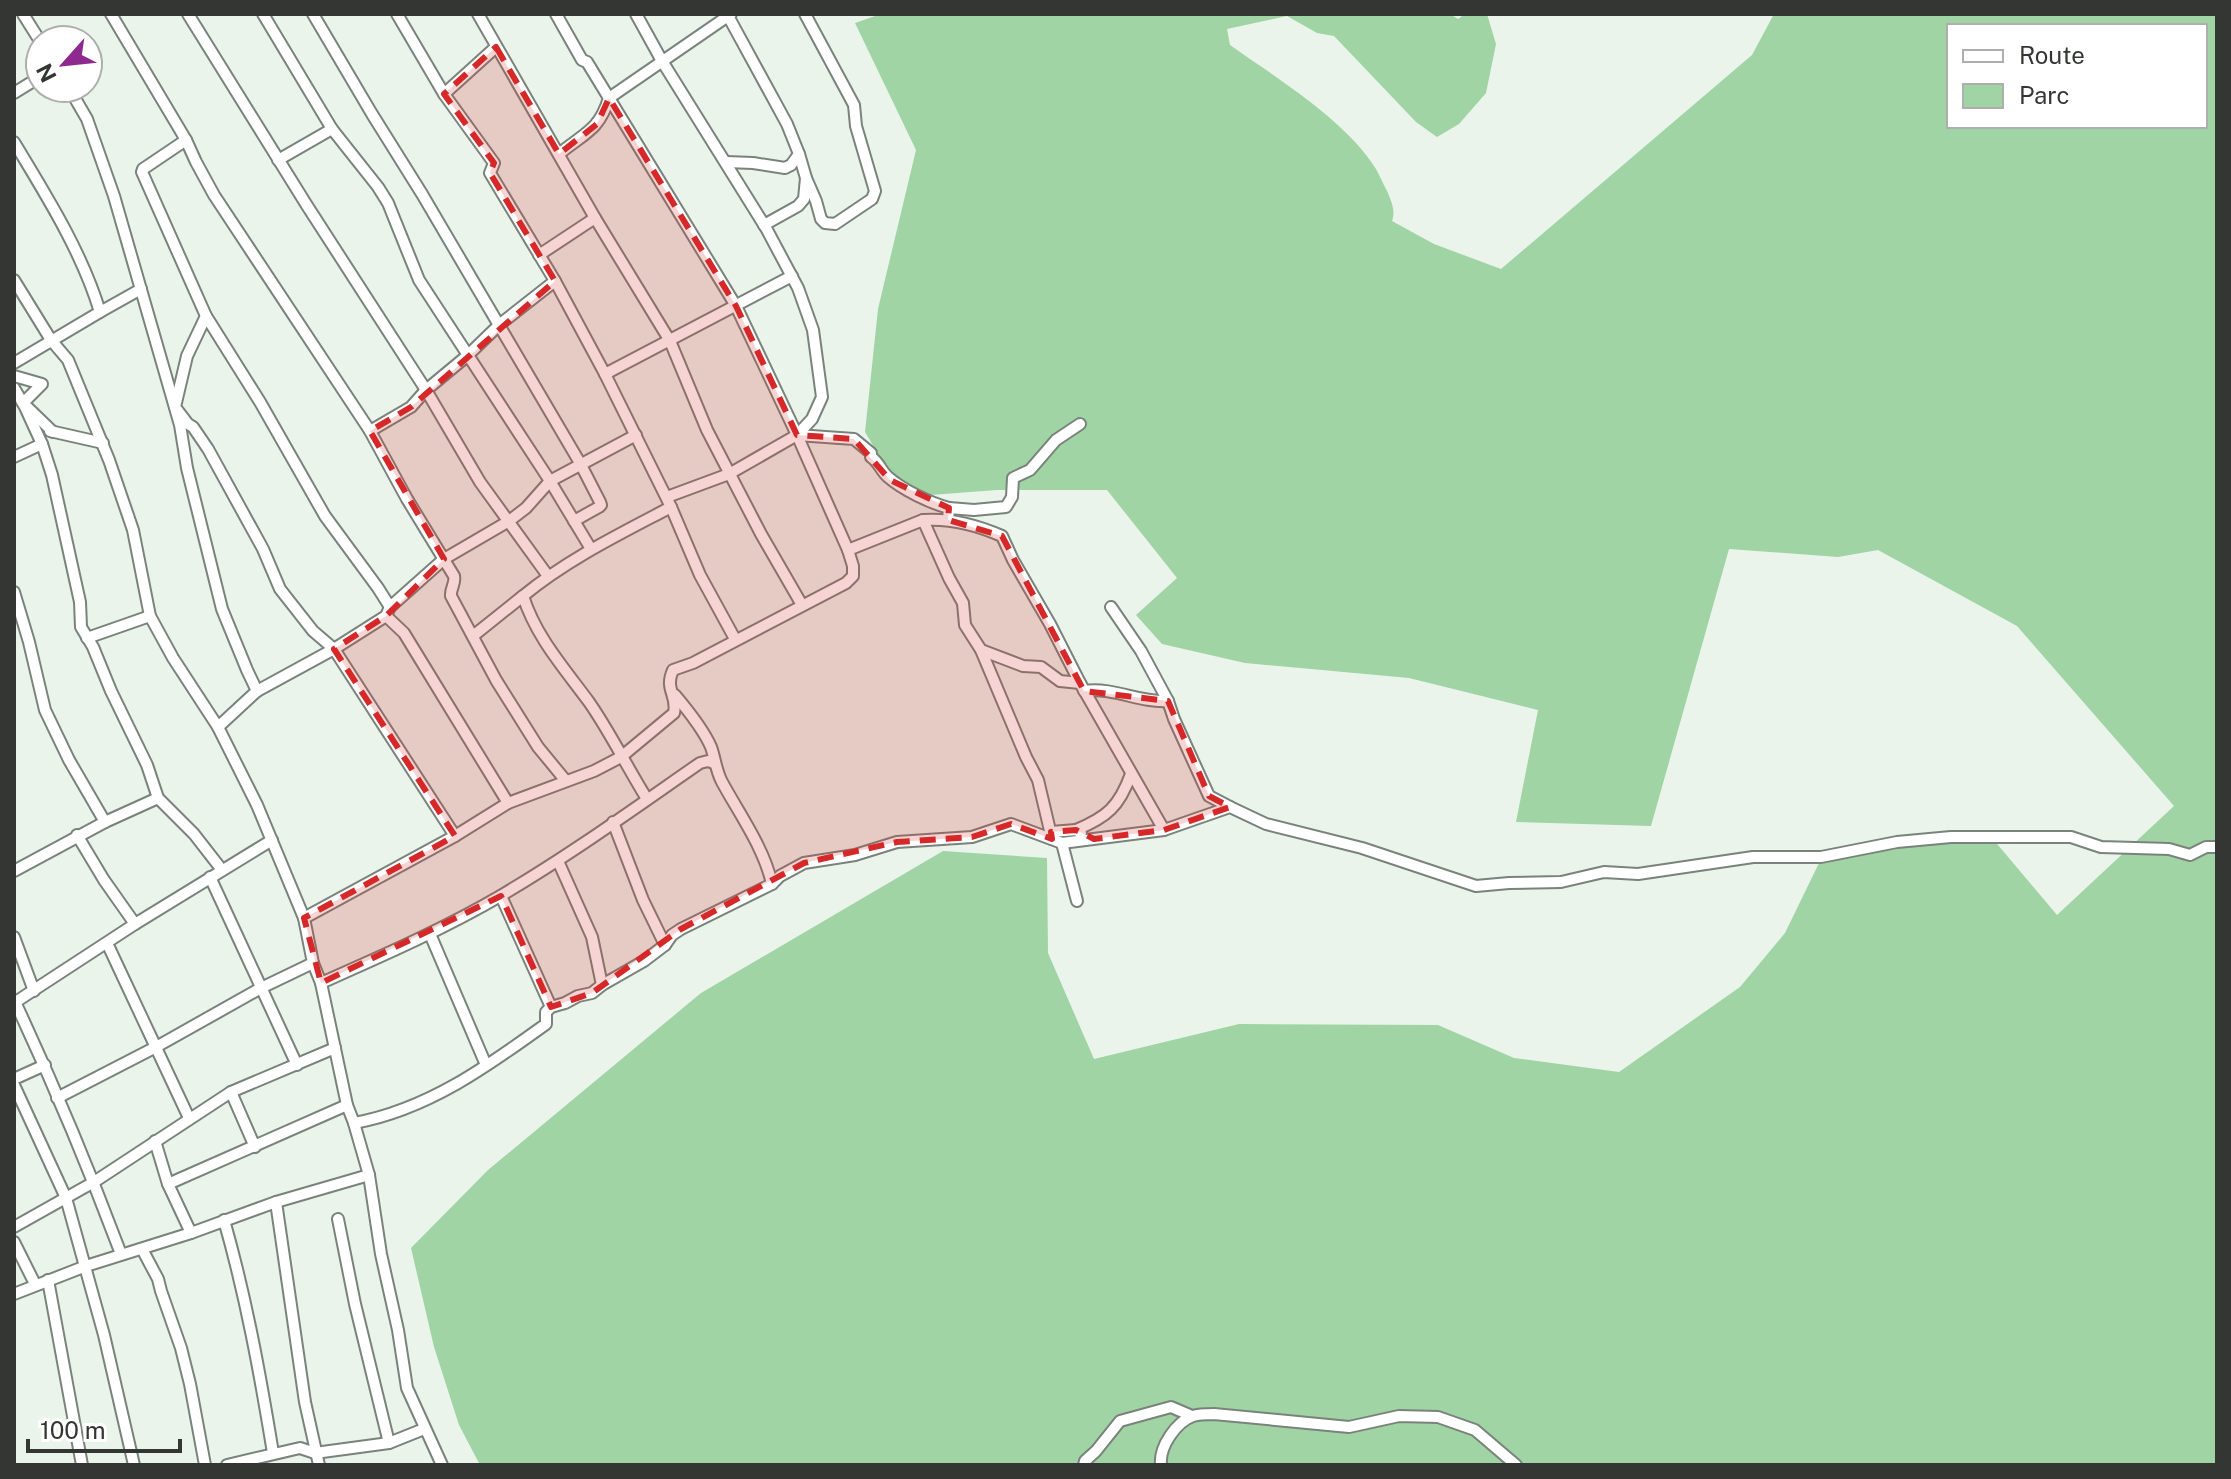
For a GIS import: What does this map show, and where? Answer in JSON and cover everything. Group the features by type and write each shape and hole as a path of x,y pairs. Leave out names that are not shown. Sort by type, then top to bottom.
{"street":[{"path":"111,14 186,140 214,195 370,431 455,579 451,596 496,680 538,747 566,781"},
{"path":"188,14 426,390 480,482 548,576"},
{"path":"263,14 332,129 388,203 419,280 591,549"},
{"path":"313,14 580,463 601,505 574,521"},
{"path":"397,14 444,94 494,163 490,173 555,281 605,374 669,502 700,575 735,639"},
{"path":"478,14 670,341 707,430 802,605"},
{"path":"304,918 455,836 508,803 594,771 621,757 674,713 669,682 673,670 693,663 846,583 853,576 848,550 736,306 556,14"},
{"path":"473,636 548,576 591,549 669,502 729,474 797,435 812,419 822,397 813,330 792,276 636,14"},
{"path":"559,154 597,124 609,98 729,15 787,124 821,219 830,225 835,224 875,196 856,126 854,105 805,14"},
{"path":"444,94 496,47"},
{"path":"78,104 94,137 114,196 175,407 222,609 257,691"},
{"path":"278,160 332,129"},
{"path":"186,140 146,165 142,172 206,316 260,402 325,516 378,588 388,612 508,803"},
{"path":"14,142 74,250 100,312"},
{"path":"726,162 785,168 799,154"},
{"path":"764,225 798,206 804,199 806,178"},
{"path":"539,255 595,218"},
{"path":"605,374 792,276"},
{"path":"14,280 51,340 68,360 103,443 133,530 150,616 218,727 257,805 304,918 347,1105 369,1175 407,1388 442,1465"},
{"path":"370,431 411,407 499,325 555,281"},
{"path":"14,363 141,289"},
{"path":"175,407 187,356 206,316"},
{"path":"14,376 42,384 23,403"},
{"path":"14,388 42,444 80,602 81,627 147,765 158,798 194,834 222,870"},
{"path":"23,403 53,432"},
{"path":"175,407 208,449 263,549 280,589 313,631 334,649 455,836"},
{"path":"797,435 854,439 871,453 890,480 934,504 974,510 1006,507 1012,497 1013,478 1030,470 1056,440 1080,424"},
{"path":"34,428 103,443"},
{"path":"218,727 257,691 334,649 388,612 444,559 509,521 535,500 550,481 636,435"},
{"path":"14,457 42,444"},
{"path":"948,520 949,508"},
{"path":"848,550 923,520 948,520 1002,536 1082,687 1164,830"},
{"path":"923,520 963,603 965,625 981,650 1038,780 1077,901"},
{"path":"14,592 45,710 105,822"},
{"path":"523,596 531,619 552,654 588,701 647,799"},
{"path":"1111,607 1141,651 1168,701 1209,796 1266,824 1362,848 1476,886 1561,882 1604,872 1638,874 1753,857 1821,857 1897,842 1951,837 2071,837 2101,847 2169,849 2190,855 2206,847 2217,847"},
{"path":"87,638 150,616"},
{"path":"14,641 29,642"},
{"path":"981,650 1023,666 1041,667 1060,681 1155,702 1168,701"},
{"path":"672,692 711,747 714,763 765,861 772,884"},
{"path":"321,983 430,934 501,896 558,861 700,763 714,763"},
{"path":"1055,838 1099,820 1123,797 1131,774"},
{"path":"14,871 77,835 158,798"},
{"path":"354,1123 431,1099 546,1024 546,1012 551,1007 592,993 644,961 665,945 672,935 696,920 772,884 804,863 855,855 897,842 972,837 1011,824 1055,838 1094,839 1164,830 1230,807"},
{"path":"613,822 643,900 665,945"},
{"path":"1076,830 1094,839"},
{"path":"77,835 135,924"},
{"path":"121,1254 45,1065 14,1003 272,840"},
{"path":"558,861 592,937 602,985"},
{"path":"210,877 297,1065"},
{"path":"501,896 551,1007"},
{"path":"430,934 486,1065"},
{"path":"14,937 16,950 34,991"},
{"path":"107,943 189,1118"},
{"path":"57,1098 313,963"},
{"path":"14,1227 94,1182 231,1092 335,1048"},
{"path":"45,1065 14,1082 66,1198 86,1266 134,1465"},
{"path":"231,1092 255,1147"},
{"path":"168,1184 347,1105"},
{"path":"155,1141 168,1184 191,1233"},
{"path":"14,1294 86,1266 276,1202 369,1175"},
{"path":"276,1202 288,1299 319,1465"},
{"path":"338,1219 389,1443"},
{"path":"224,1220 253,1333 273,1453"},
{"path":"14,1242 35,1284"},
{"path":"142,1249 158,1279 181,1348 205,1465"},
{"path":"48,1280 82,1465"},
{"path":"1084,1465 1120,1421 1171,1407 1192,1416 1239,1415 1349,1427 1399,1416 1438,1417 1475,1430 1516,1465"},
{"path":"1161,1465 1165,1443 1173,1431 1192,1416"},
{"path":"227,1465 300,1448 315,1453 389,1443 424,1429"}],"highlighted area":[{"path":"496,47 559,154 597,124 609,98 736,306 797,435 854,439 890,480 949,508 948,520 1002,536 1084,691 1168,701 1209,796 1230,807 1164,830 1094,839 1076,830 1051,832 1052,839 1011,824 972,837 897,842 804,863 681,929 592,993 551,1007 501,896 321,983 304,918 455,836 334,649 386,616 444,559 370,431 411,407 555,281 490,173 494,163 444,94"}],"green space":[{"path":"881,14 1450,14 1458,19 1465,14 1487,14 1496,44 1486,93 1459,124 1437,137 1416,122 1334,36 1317,33 1287,16 1227,29 1230,45 1309,101 1363,151 1390,198 1392,221 1434,244 1501,269 1752,55 1774,14 2217,14 2217,1465 480,1465 459,1425 434,1347 411,1248 488,1170 701,993 943,851 1047,858 1048,953 1094,1059 1239,1024 1438,1025 1514,1058 1619,1072 1740,987 1785,933 1820,861 1987,832 2057,915 2174,806 2017,626 1878,550 1838,557 1729,549 1651,826 1516,822 1538,710 1409,678 1245,663 1162,644 1136,615 1177,578 1107,490 997,490 904,497 865,432 878,309 916,150 855,23"}]}
